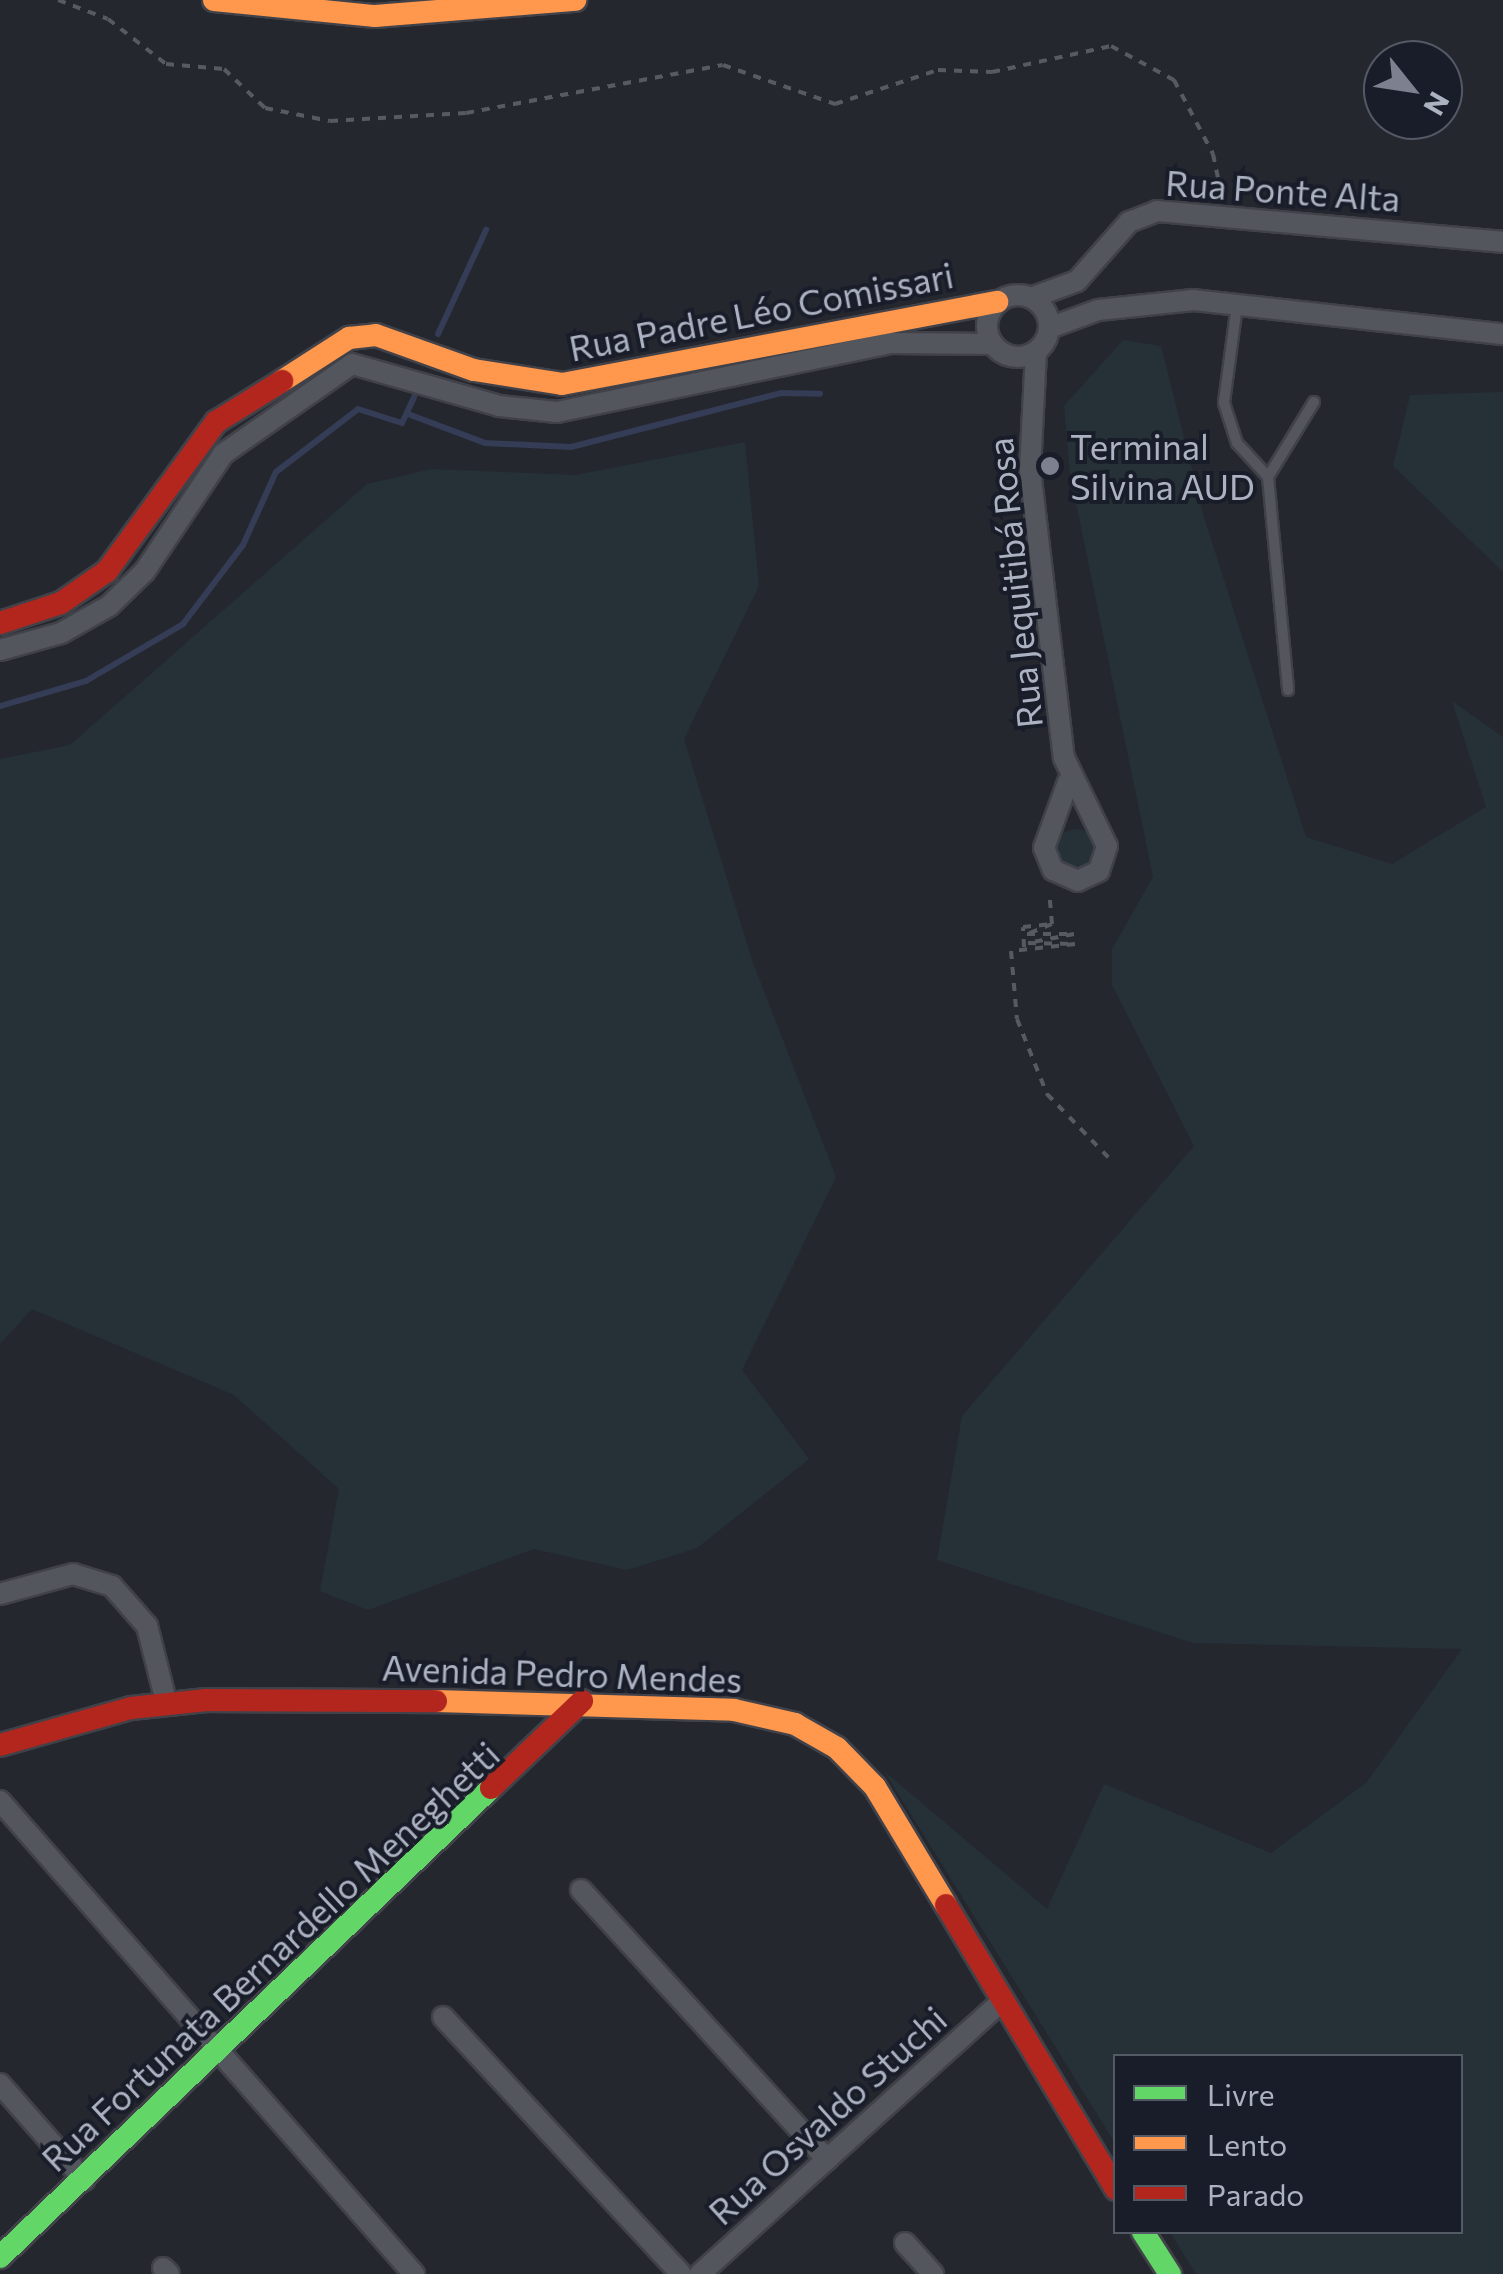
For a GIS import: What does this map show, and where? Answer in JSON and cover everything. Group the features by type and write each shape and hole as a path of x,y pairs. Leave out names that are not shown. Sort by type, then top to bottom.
{"main road":[{"path":"214,0 375,16 575,0"},
{"name":"Rua Padre Léo Comissari","path":"0,624 61,603 107,571 216,422 349,338 376,334 474,370 562,384 997,302"},
{"name":"Avenida Pedro Mendes","path":"0,1746 166,1701 582,1701 734,1710 794,1724 837,1748 875,1787 998,2005 1113,2185"},
{"name":"Rua Fortunata Bernardello Meneghetti","path":"0,2257 223,2052 582,1701"},
{"path":"1144,2234 1170,2274"}],"street":[{"name":"Rua Ponte Alta","path":"1031,298 1084,276 1144,214 1225,213 1503,242"},
{"path":"1049,328 1031,298 997,302 986,322 992,344 1025,354 1049,328 1146,303 1237,304 1503,334"},
{"name":"Rua Padre Léo Comissari","path":"0,650 62,634 109,606 145,571 230,448 352,364 498,406 557,412 891,344 992,344"},
{"name":"Rua Jequitibá Rosa","path":"1025,354 1030,470 1068,782"},
{"path":"0,1594 73,1574 112,1586 147,1626 166,1701"},
{"path":"0,1801 414,2274"},
{"path":"581,1890 827,2159"},
{"name":"Rua Osvaldo Stuchi","path":"700,2274 998,2005"},
{"path":"443,2017 681,2274"},
{"path":"0,2084 84,2180"},
{"path":"905,2243 933,2274"}],"lane":[{"path":"1237,304 1227,424 1268,477 1288,690"},
{"path":"1268,477 1314,402"}],"path":[{"path":"58,0 108,19 166,64 224,69 246,98 299,118 391,120 541,102 723,65 820,105 938,70 992,72 1111,46 1174,80 1213,154 1225,213"},
{"path":"1050,898 1052,924"},
{"path":"1024,949 1023,927 1052,924"},
{"path":"1052,924 1027,934 1074,934 1028,943 1074,944 1011,951 1028,1059 1076,1134 1112,1161"}],"shaded area":[{"path":"1123,340 1161,346 1203,514 1306,837 1392,864 1486,807 1452,701 1503,737 1503,2274 1196,2274 1171,2234 1463,2234 1463,2054 1113,2054 1113,2140 884,1771 1047,1909 1104,1784 1271,1853 1366,1783 1462,1649 1193,1643 937,1560 962,1416 1194,1146 1112,985 1112,949 1153,877 1070,474 1064,406"},
{"path":"1503,392 1503,572 1393,466 1410,395"},
{"path":"745,442 759,586 684,739 752,960 836,1177 742,1370 809,1459 697,1548 627,1570 534,1549 368,1610 320,1591 339,1489 234,1395 32,1309 0,1344 0,759 70,745 367,484 432,469 576,475"},
{"path":"1076,829 1090,835 1096,849 1090,863 1076,869 1062,863 1056,849 1062,835"}],"waterway":[{"path":"438,334 486,230"},
{"path":"408,414 485,443 571,447 781,393 820,394"},
{"path":"0,706 86,681 183,624 243,545 276,472 358,409 402,423 414,397"}],"traffic: fast":[{"path":"0,2257 491,1788"},
{"path":"1144,2234 1170,2274"}],"traffic: slow":[{"path":"214,0 375,16 575,0"},
{"path":"282,381 349,338 376,335 474,370 562,384 997,302"},
{"path":"436,1701 734,1710 795,1724 837,1748 875,1787 946,1905"}],"traffic: jam":[{"path":"0,623 61,603 107,571 216,422 282,381"},
{"path":"0,1745 131,1708 207,1700 436,1701"},
{"path":"491,1788 582,1701"},
{"path":"946,1905 1113,2184"}],"place":[{"name":"Terminal Silvina AUD","path":"1050,466"}]}
